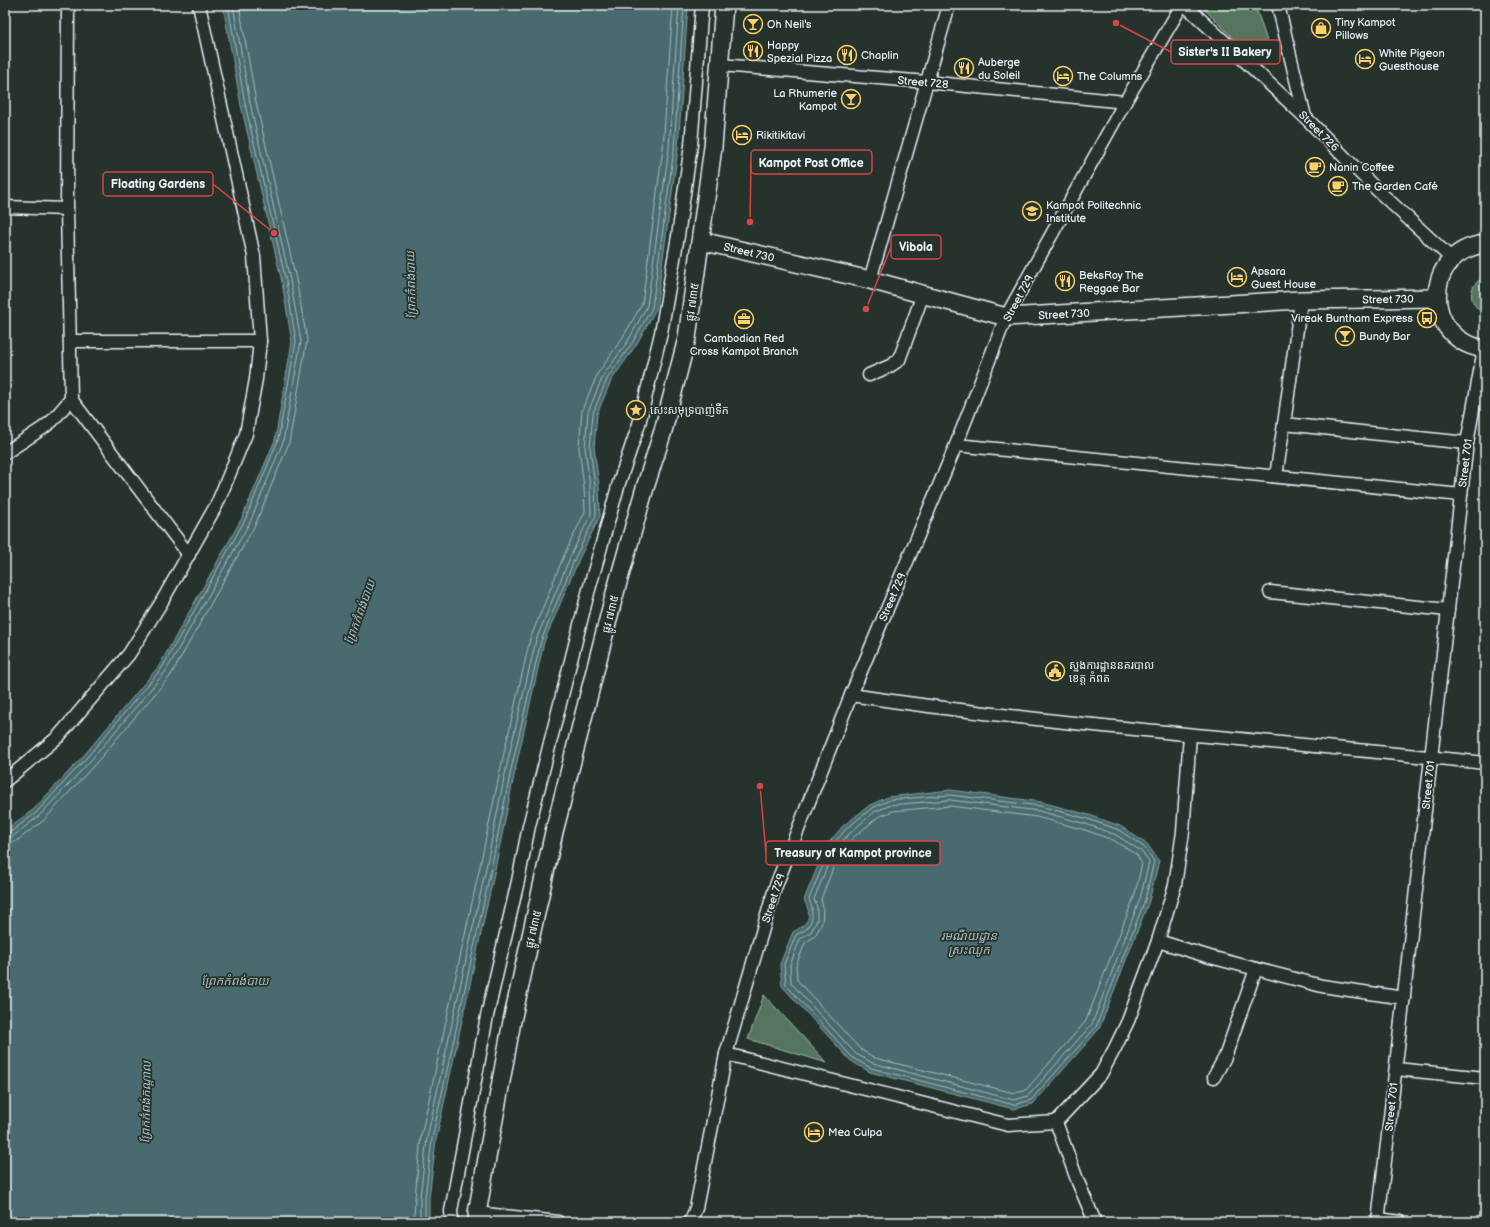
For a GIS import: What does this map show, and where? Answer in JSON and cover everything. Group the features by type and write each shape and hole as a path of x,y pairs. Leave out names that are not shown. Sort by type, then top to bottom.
{"street":[{"path":"68,5 68,209 71,399 189,554"},
{"path":"5,781 58,737 129,654 217,504 246,434 256,380 260,341 254,256 199,5"},
{"path":"452,1222 451,1211 487,1016 529,826 588,593 619,483 639,424 661,333 692,145 702,5"},
{"name":"ផ្លូវ ៧៣៥","path":"477,1217 512,1021 544,886 554,832 613,600 644,491 664,431 687,338 713,147 724,5"},
{"path":"870,280 949,5"},
{"name":"Street 729","path":"689,1222 696,1208 726,1054 775,888 851,696 956,445 1006,317 1125,102 1183,5"},
{"name":"Street 726","path":"1183,5 1305,117 1373,186 1452,259"},
{"path":"1278,5 1305,117"},
{"name":"Street 728","path":"720,65 927,82 1125,102"},
{"path":"5,207 68,209"},
{"name":"Street 730","path":"701,241 870,280 1006,317 1301,300 1437,298"},
{"path":"1484,349 1465,343 1450,331 1442,319 1437,298 1440,280 1446,266 1452,259 1469,248 1485,244"},
{"path":"869,375 890,366 899,360 923,294"},
{"path":"1276,476 1301,300"},
{"path":"70,341 260,341"},
{"name":"Street 701","path":"1379,1221 1467,443 1484,349"},
{"path":"5,453 47,424 71,399"},
{"path":"1284,424 1467,443"},
{"path":"956,445 1461,495"},
{"path":"1270,592 1448,610"},
{"path":"851,696 911,705 1190,735 1485,763"},
{"path":"726,1054 1008,1125 1056,1122 1101,1074 1128,1021 1158,941 1175,885 1182,839 1190,735"},
{"path":"1158,941 1322,986 1404,998"},
{"path":"1214,1077 1225,1056 1256,969"},
{"path":"1396,1069 1485,1078"},
{"path":"1056,1122 1078,1182 1095,1222"},
{"path":"477,1217 558,1222"},
{"path":"1379,1221 1400,1222"}],"green space":[{"path":"1204,5 1255,5 1270,50 1269,56 1264,61 1260,61 1252,57 1205,10"},
{"path":"1485,278 1485,313 1475,306 1472,290 1479,281"},
{"path":"764,995 827,1063 748,1039"}],"water":[{"path":"223,5 688,5 678,149 656,309 636,345 611,381 597,414 594,447 599,486 600,516 579,559 544,642 436,1140 429,1198 429,1222 5,1222 5,830 33,810 86,753 159,666 242,518 275,440 292,342 282,282 241,105"},
{"name":"រមណីយដ្ឋាន ស្រះឈូក","path":"950,790 1041,802 1089,815 1120,826 1147,844 1159,861 1149,901 1099,1029 1033,1104 1014,1109 870,1072 851,1061 782,986 780,964 793,932 803,926 808,919 809,915 804,900 826,846 843,826 870,805 888,797"}],"place":[{"name":"Sister's II Bakery","path":"1116,23"},
{"name":"Oh Neil's","path":"753,24"},
{"name":"Tiny Kampot Pillows","path":"1321,28"},
{"name":"Happy Spezial Pizza","path":"753,51"},
{"name":"Chaplin","path":"847,55"},
{"name":"White Pigeon Guesthouse","path":"1365,59"},
{"name":"Auberge du Soleil","path":"964,68"},
{"name":"The Columns","path":"1063,76"},
{"name":"La Rhumerie Kampot","path":"851,99"},
{"name":"Rikitikitavi","path":"742,135"},
{"name":"Nanin Coffee","path":"1315,167"},
{"name":"The Garden Café","path":"1338,186"},
{"name":"Kampot Politechnic Institute","path":"1032,211"},
{"name":"Kampot Post Office","path":"750,222"},
{"name":"Floating Gardens","path":"274,233"},
{"name":"Apsara Guest House","path":"1237,277"},
{"name":"BeksRoy The Reggae Bar","path":"1065,281"},
{"name":"Vibola","path":"866,309"},
{"name":"Vireak Buntham Express","path":"1427,318"},
{"name":"Cambodian Red Cross Kampot Branch","path":"744,319"},
{"name":"Bundy Bar","path":"1345,336"},
{"name":"សេះសមុទ្របាញ់ទឹក","path":"636,410"},
{"name":"ស្នងការដ្ឋាននគរបាល ខេត្ត កំពត","path":"1055,671"},
{"name":"Treasury of Kampot province","path":"760,786"},
{"name":"Mea Culpa","path":"814,1132"}],"water label":[{"name":"ព្រែកកំពង់បាយ","path":"411,285"},
{"name":"ព្រែកកំពង់បាយ","path":"360,612"},
{"name":"ព្រែកកំពង់បាយ","path":"235,981"},
{"name":"ព្រែកកំពង់កណ្តាល","path":"146,1102"}]}
